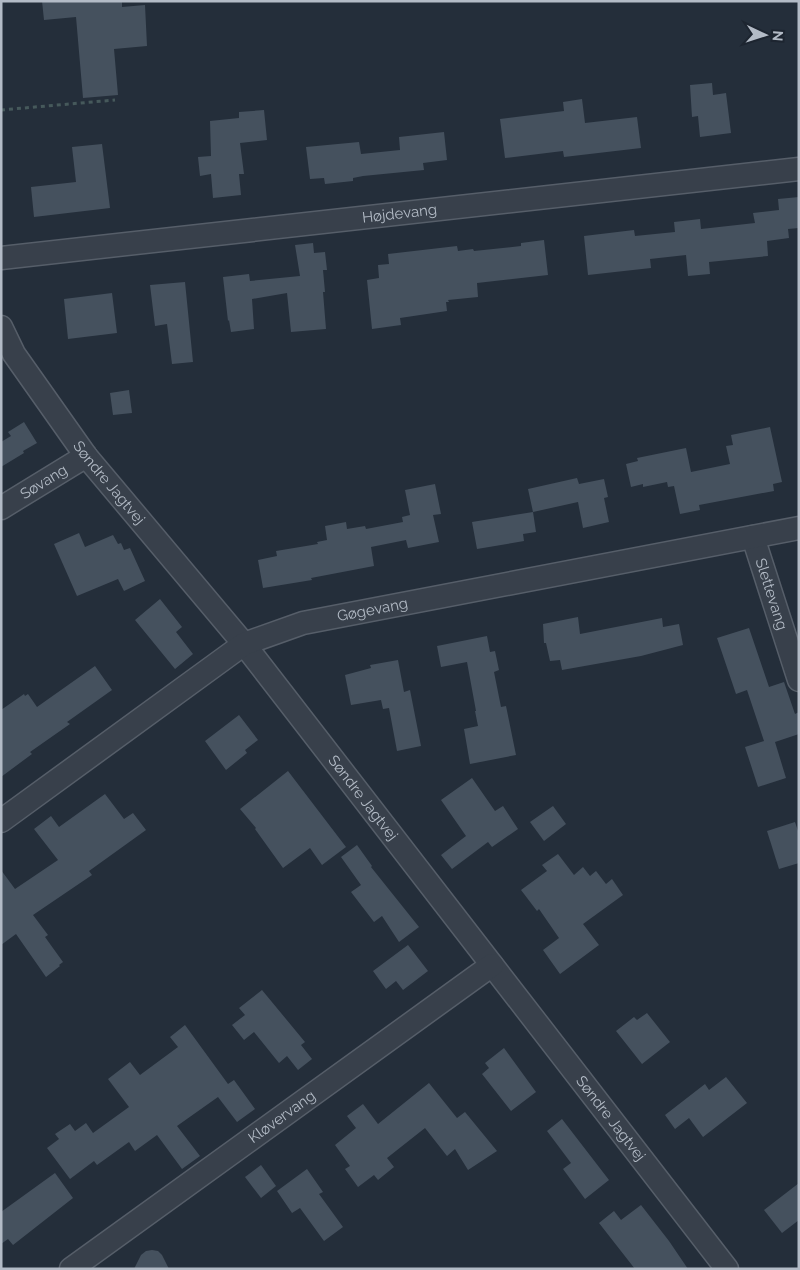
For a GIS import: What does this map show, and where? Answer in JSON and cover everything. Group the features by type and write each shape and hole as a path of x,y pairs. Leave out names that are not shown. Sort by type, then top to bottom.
{"street":[{"name":"Højdevang","path":"1,258 799,169"},
{"name":"Søndre Jagtvej","path":"1,327 14,354 86,456 244,644 727,1269"},
{"name":"Søvang","path":"1,508 86,456"},
{"name":"Gøgevang","path":"1,821 244,644 303,623 799,528"},
{"name":"Slettevang","path":"753,537 799,680"},
{"name":"Kløvervang","path":"71,1269 492,965"}],"path":[{"path":"1,110 115,100"}],"building":[{"path":"42,1 122,1 122,7 145,5 147,46 114,49 118,95 83,98 76,17 44,20"},
{"path":"712,83 713,95 726,93 731,133 700,137 698,116 692,117 690,85"},
{"path":"582,99 585,123 637,117 641,148 564,157 563,151 505,158 500,119 564,111 563,102"},
{"path":"264,110 267,140 240,143 244,174 239,174 241,195 213,198 211,174 200,176 198,157 211,156 210,121 239,118 239,112"},
{"path":"444,132 447,160 423,163 424,170 363,176 353,178 353,181 325,184 324,178 310,179 306,147 359,142 361,154 400,150 399,137"},
{"path":"102,144 110,208 34,217 31,187 76,182 72,147"},
{"path":"799,197 799,228 788,229 789,238 767,241 768,256 709,262 710,274 688,276 686,255 650,259 651,268 588,275 584,236 634,230 635,236 675,232 674,222 700,219 701,229 755,223 753,213 779,210 778,199"},
{"path":"544,240 548,275 477,283 478,297 448,300 449,302 446,302 447,311 400,318 401,325 372,329 367,280 379,278 378,265 389,264 388,254 457,246 458,251 473,249 474,251 521,246 521,243"},
{"path":"313,243 314,253 325,252 327,270 323,270 325,292 323,292 326,329 291,332 287,293 252,299 254,329 231,332 223,277 249,274 250,281 300,276 295,245"},
{"path":"185,282 193,362 172,364 167,324 155,326 150,285"},
{"path":"112,293 117,333 68,339 64,299"},
{"path":"129,390 132,413 113,415 110,393"},
{"path":"24,422 37,443 1,467 1,442 11,436 8,432"},
{"path":"770,427 782,482 773,484 774,491 699,505 700,510 680,514 674,486 668,487 667,482 643,487 643,484 631,487 626,464 638,461 637,458 686,448 691,472 730,464 726,446 733,445 731,435"},
{"path":"577,478 579,484 604,479 608,497 604,498 609,522 583,528 578,502 533,512 528,489"},
{"path":"435,484 441,514 433,515 439,542 408,548 406,540 371,547 374,566 311,578 312,580 263,588 258,560 277,556 276,551 318,544 317,542 327,540 325,526 346,522 347,529 365,526 366,529 403,522 402,517 410,515 405,490"},
{"path":"533,512 536,532 523,534 524,541 477,549 472,522"},
{"path":"79,533 85,547 113,535 118,544 121,543 124,550 130,548 145,581 124,591 118,579 77,596 54,544"},
{"path":"160,599 182,627 176,632 193,654 175,669 135,620"},
{"path":"578,617 580,634 662,618 663,627 679,624 683,645 641,656 562,670 560,660 550,661 546,643 544,643 543,624"},
{"path":"749,628 769,687 784,682 795,714 799,712 799,734 775,742 786,778 758,787 745,747 764,741 747,690 736,694 717,638"},
{"path":"487,636 490,652 495,651 499,670 494,672 501,707 506,706 516,755 470,764 464,729 478,726 467,662 441,667 437,646"},
{"path":"398,660 404,692 410,690 421,746 397,751 389,708 383,709 381,700 351,705 345,675 371,668 370,665"},
{"path":"95,666 112,690 67,722 70,724 30,752 32,754 1,777 1,710 24,694 25,696 28,694 37,707"},
{"path":"239,715 258,740 245,750 247,753 226,770 205,741"},
{"path":"288,771 346,847 322,865 310,848 283,868 256,828 240,809"},
{"path":"472,778 495,811 503,806 518,829 492,847 488,842 452,869 441,855 466,836 441,800"},
{"path":"105,794 124,819 133,813 146,830 89,871 92,875 33,915 48,935 45,937 63,962 46,977 16,934 1,945 1,870 15,889 58,860 34,829 51,816 59,827"},
{"path":"553,806 566,824 544,841 530,822"},
{"path":"795,822 799,834 799,863 779,869 767,831"},
{"path":"357,845 371,867 419,927 399,942 382,916 374,922 351,892 361,885 341,857"},
{"path":"558,854 574,875 583,867 590,876 596,871 606,884 612,879 623,895 583,924 599,945 560,974 543,950 559,938 539,909 537,911 521,890 547,871 542,865"},
{"path":"408,945 428,971 403,990 396,981 386,989 373,971"},
{"path":"262,990 305,1042 301,1045 312,1059 298,1070 287,1056 279,1063 254,1032 244,1040 232,1025 245,1015 239,1008"},
{"path":"647,1013 670,1042 642,1064 616,1031 634,1017 637,1020"},
{"path":"185,1025 228,1084 234,1080 255,1109 237,1122 218,1097 177,1126 200,1156 182,1169 157,1135 135,1151 129,1142 97,1165 94,1161 70,1179 47,1148 59,1139 55,1134 70,1124 75,1131 86,1123 93,1133 129,1107 108,1079 130,1062 140,1075 178,1047 170,1037"},
{"path":"504,1048 536,1092 511,1111 482,1074 489,1068 485,1063"},
{"path":"726,1077 747,1103 703,1137 689,1118 675,1129 665,1115 705,1084 709,1090"},
{"path":"429,1083 457,1118 465,1112 497,1151 468,1170 455,1149 447,1156 425,1128 387,1158 394,1167 378,1180 374,1175 358,1187 345,1169 350,1166 335,1145 356,1128 347,1116 363,1104 378,1124"},
{"path":"562,1119 609,1180 585,1199 563,1169 571,1163 547,1131"},
{"path":"261,1165 276,1186 261,1198 245,1177"},
{"path":"307,1169 323,1192 319,1194 343,1227 324,1241 300,1208 292,1213 277,1191"},
{"path":"55,1173 73,1198 13,1245 8,1239 1,1244 1,1212"},
{"path":"799,1183 799,1220 782,1233 764,1210"},
{"path":"641,1205 688,1269 635,1269 599,1223 614,1211 621,1220"},
{"path":"146,1251 158,1251 162,1255 169,1269 134,1269 141,1255"}]}
